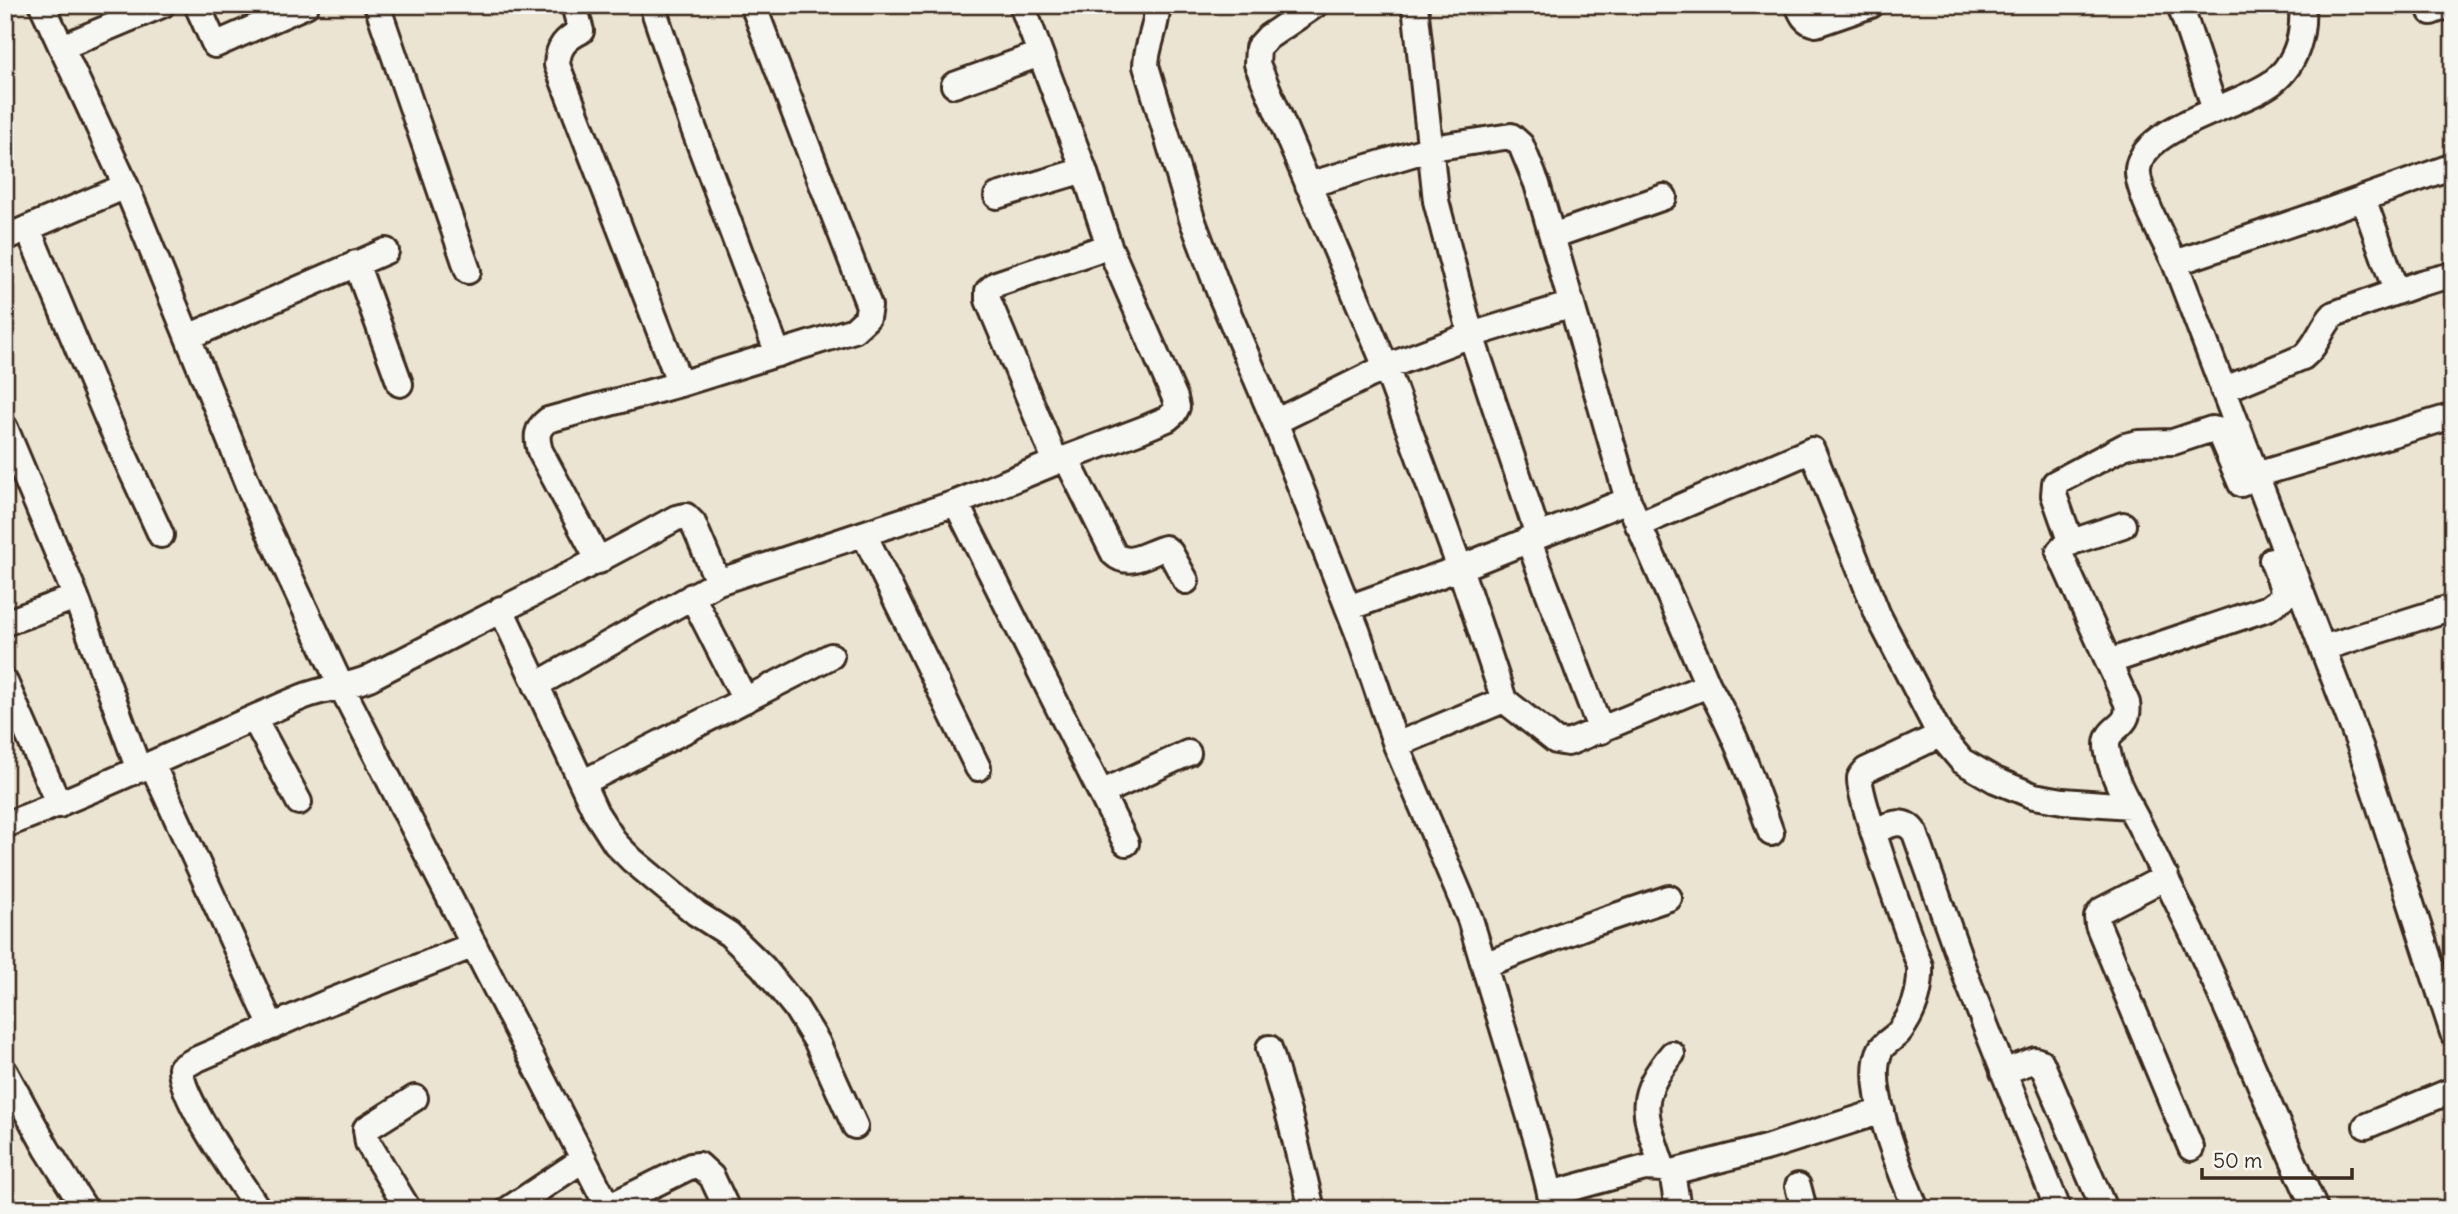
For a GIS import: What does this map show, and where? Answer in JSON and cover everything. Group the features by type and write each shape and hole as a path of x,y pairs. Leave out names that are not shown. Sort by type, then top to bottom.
{"street":[{"path":"42,5 126,186 255,502 341,686 609,1208 691,1166 699,1165 712,1177 727,1209"},
{"path":"62,47 162,5"},
{"path":"197,5 215,45 306,5"},
{"path":"377,5 468,271"},
{"path":"574,5 581,31 568,37 558,51 557,65 680,384"},
{"path":"652,5 692,124 778,354"},
{"path":"599,561 540,451 536,438 540,426 548,420 680,384 854,330 867,318 869,306 753,5"},
{"path":"536,685 718,582 956,503 1167,419 1174,413 1177,407 1175,398 1109,246 1084,170 1022,5"},
{"path":"1157,5 1158,16 1146,55 1146,66 1192,219 1348,608 1396,746 1471,919 1538,1144 1552,1201 1645,1168 1667,1171 1769,1147 1882,1111"},
{"path":"1315,5 1268,37 1258,48 1257,64 1386,366 1460,568 1504,700 1556,741 1568,743 1708,685"},
{"path":"1415,5 1436,201 1471,335 1533,537 1601,731"},
{"path":"1798,5 1802,16 1809,23 1816,24 1871,5"},
{"path":"2180,5 2215,110"},
{"path":"2108,662 2268,608 2283,597 2256,475 2175,263 2141,188 2138,170 2143,153 2156,141 2274,82 2291,61 2300,44 2302,5"},
{"path":"954,85 1040,54"},
{"path":"1308,185 1432,148 1511,136 1521,145 1528,158 1552,236 1628,500 1708,685 1746,763 1771,833"},
{"path":"2175,263 2453,166"},
{"path":"997,196 1084,170"},
{"path":"126,186 16,234 161,534"},
{"path":"1552,236 1664,197"},
{"path":"2363,198 2396,291"},
{"path":"1109,246 996,284 988,291 988,300 1061,460 1114,554 1121,560 1130,561 1165,548 1186,581"},
{"path":"188,337 386,250"},
{"path":"356,263 400,384"},
{"path":"2223,390 2303,357 2313,349 2334,314 2396,291 2453,275"},
{"path":"1275,422 1386,366 1471,335 1572,304"},
{"path":"2256,475 2453,415"},
{"path":"5,428 146,767 272,1027"},
{"path":"2071,543 2054,495 2055,483 2125,446 2173,442 2212,429 2221,434 2322,648 2360,746 2453,1033"},
{"path":"1638,525 1812,450 1878,615 1940,735 1962,761 1995,780 2034,796 2063,802 2130,806"},
{"path":"1348,608 1460,568 1628,500"},
{"path":"956,503 1126,843"},
{"path":"5,825 59,805 305,695 357,684 599,561 676,518 686,516 693,523 718,582"},
{"path":"2123,525 2071,543 2061,548 2060,556 2127,703 2129,714 2126,720 2109,736 2106,745 2109,757 2130,806 2222,994 2315,1209"},
{"path":"864,534 978,768"},
{"path":"692,596 745,700"},
{"path":"5,623 76,597"},
{"path":"2322,648 2453,607"},
{"path":"501,609 596,813 616,844 696,914 729,934 763,967 796,1008 817,1042 855,1126"},
{"path":"582,783 831,656"},
{"path":"5,682 59,805"},
{"path":"1396,746 1504,700"},
{"path":"254,719 299,802"},
{"path":"1916,1209 1893,1150 1882,1111 1875,1066 1882,1047 1899,1032 1914,1007 1921,986 1920,966 1873,831 1860,787 1860,778 1866,769 1940,735"},
{"path":"1101,793 1188,753"},
{"path":"1873,831 1897,822 1906,824 1915,833 1966,979 2058,1209"},
{"path":"2165,877 2102,910 2097,917 2191,1148"},
{"path":"1484,965 1669,898"},
{"path":"258,1209 199,1114 180,1078 181,1068 272,1027 474,944"},
{"path":"1269,1048 1312,1209"},
{"path":"1672,1054 1655,1075 1647,1095 1645,1111 1678,1209"},
{"path":"2003,1072 2035,1060 2041,1062 2104,1209"},
{"path":"5,1072 47,1149 85,1209"},
{"path":"2365,1126 2453,1090"},
{"path":"408,1209 368,1143 366,1129 415,1098"},
{"path":"509,1209 584,1159"}]}
